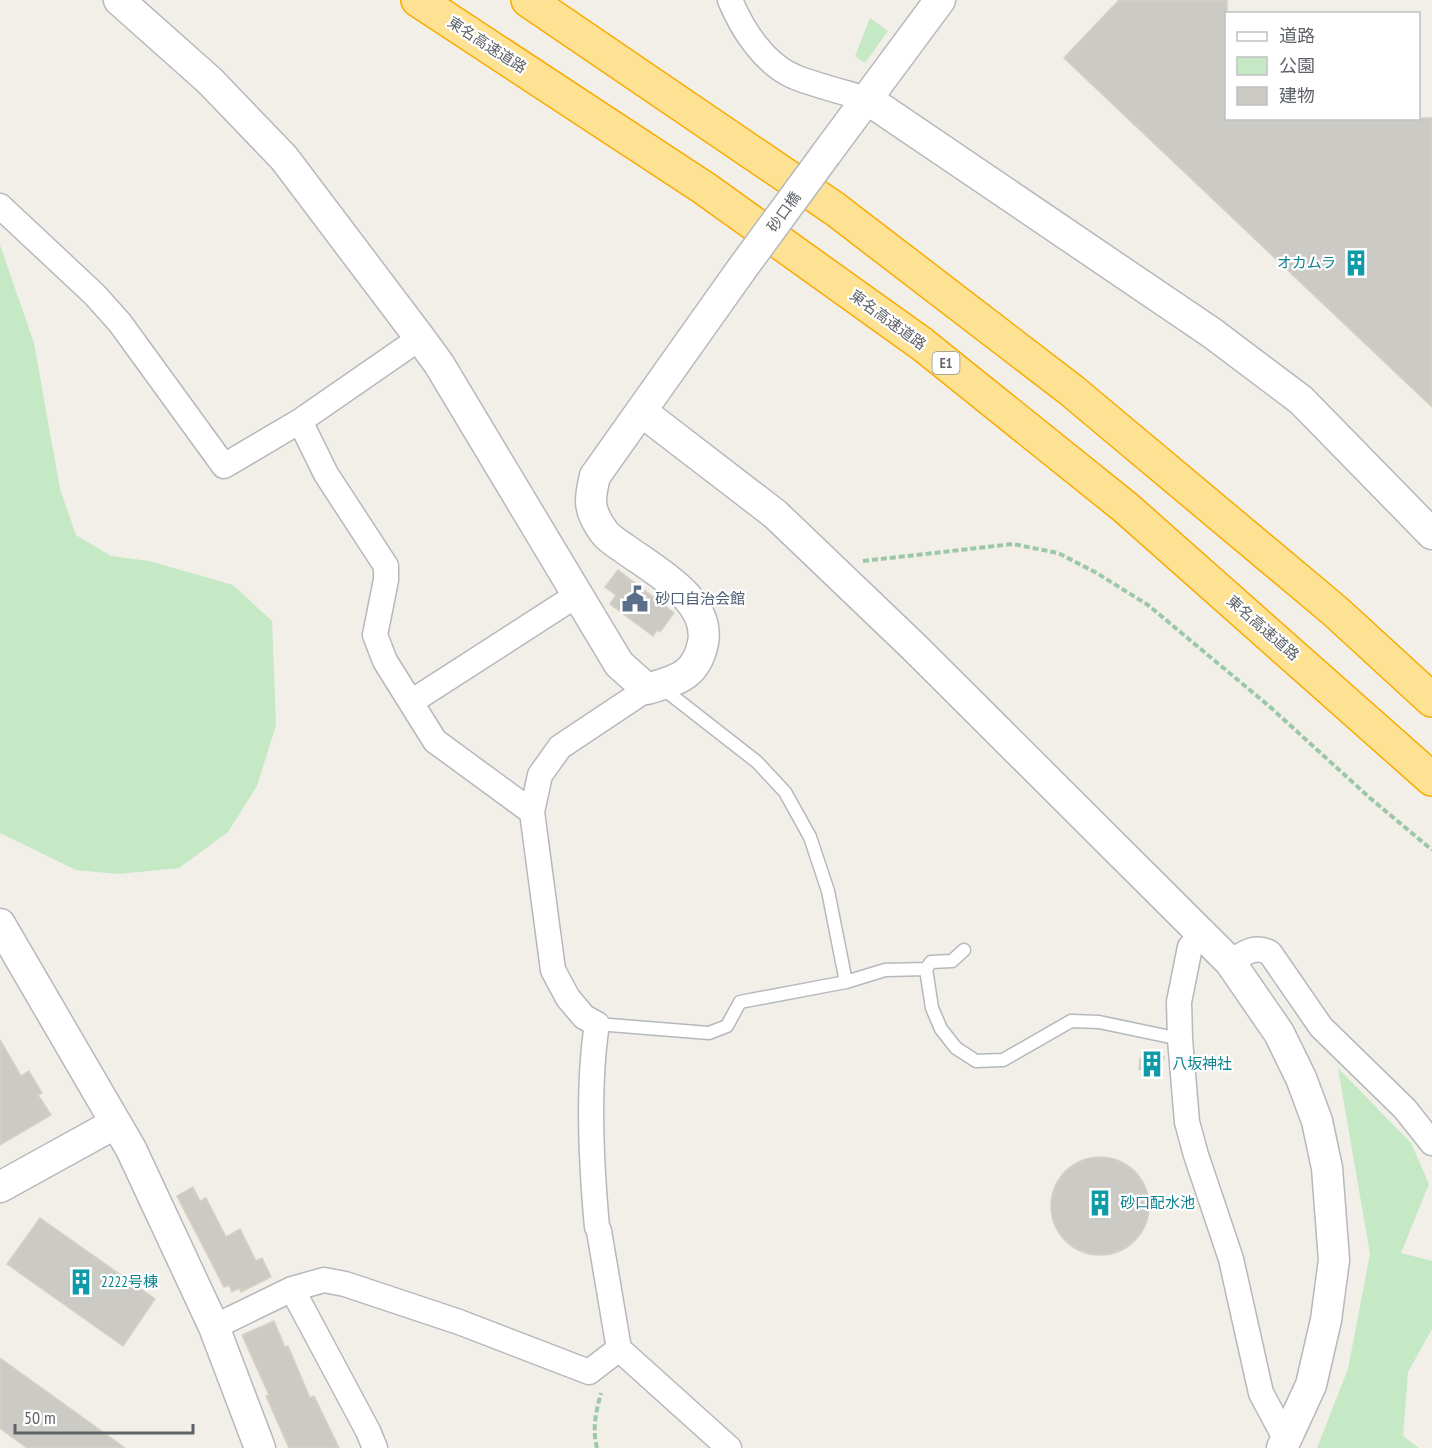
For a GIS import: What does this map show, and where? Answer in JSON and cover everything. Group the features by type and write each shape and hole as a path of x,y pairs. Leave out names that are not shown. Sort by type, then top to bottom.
{"highway":[{"name":"東名高速道路","path":"418,0 704,188 922,344 1125,507 1432,779"},
{"path":"528,0 836,209 1071,390 1335,611 1432,700"}],"street":[{"path":"119,0 210,81 284,158 439,364 619,664 653,687 560,747 540,775 532,812 553,970 568,998 584,1017 597,1024 594,1044 591,1162 597,1227 600,1231 611,1355 729,1448"},
{"path":"730,0 740,24 765,56 793,76 867,99 1212,333 1301,400 1432,534"},
{"name":"砂口橋","path":"653,687 684,677 700,656 705,633 697,611 686,594 605,534 593,514 589,498 595,476 741,270 940,0"},
{"path":"0,206 95,295 120,323 224,466 300,421 420,338"},
{"path":"641,411 775,514 843,579 1230,962 1279,1033 1302,1078 1317,1121 1327,1168 1335,1260 1326,1320 1311,1384 1284,1444"},
{"path":"300,421 326,474 386,566 386,580 375,635 385,661 435,741 532,812"},
{"path":"411,702 577,595"},
{"path":"0,924 136,1159 214,1327 260,1448"},
{"path":"1203,934 1190,947 1179,1002 1187,1122 1231,1259 1261,1393 1284,1444"},
{"path":"1230,962 1254,949 1262,948 1270,953 1321,1027 1405,1109 1432,1143"},
{"path":"0,1187 116,1123"},
{"path":"214,1327 292,1289 324,1280 345,1284 459,1322 589,1372 611,1355"},
{"path":"292,1289 375,1448"}],"lane":[{"path":"653,687 757,762 785,792 810,837 828,891 846,982"},
{"path":"964,950 952,962 931,962 926,969 932,1008 941,1029 956,1048 976,1061 1003,1060 1071,1021 1099,1022 1180,1040"},
{"path":"597,1024 709,1033 727,1026 740,1002 846,982 885,970 926,969"}],"path":[{"path":"843,579 855,564 863,561 1012,544 1058,553 1095,572 1148,605 1269,706 1370,798 1432,850"},
{"path":"597,1448 595,1415 611,1355"}],"green space":[{"path":"870,18 888,31 865,63 855,56"},
{"path":"0,245 34,343 60,489 76,535 111,556 149,561 233,585 272,621 276,725 257,786 228,832 179,868 118,874 76,870 0,833"},
{"path":"1338,1068 1411,1143 1429,1184 1401,1253 1432,1261 1432,1329 1408,1372 1403,1436 1419,1448 1317,1448 1348,1369 1370,1254"}],"building":[{"name":"オカムラ","path":"1119,0 1227,0 1225,120 1420,120 1420,118 1432,118 1432,407 1064,58"},
{"name":"砂口自治会館","path":"618,570 674,613 660,632 657,630 653,636 610,604 616,595 605,587"},
{"path":"0,1040 21,1076 29,1071 42,1093 38,1095 51,1115 0,1145"},
{"name":"八坂神社","path":"1146,1051 1164,1057 1156,1077 1139,1069 1140,1059"},
{"name":"砂口配水池","path":"1100,1157 1119,1161 1134,1172 1145,1187 1149,1206 1145,1225 1134,1240 1119,1251 1100,1255 1081,1251 1066,1240 1055,1225 1051,1206 1055,1187 1066,1172 1081,1161"},
{"path":"193,1187 200,1201 206,1198 226,1237 240,1229 256,1261 262,1258 271,1277 241,1292 239,1288 232,1292 229,1285 224,1287 177,1196"},
{"name":"2222号棟","path":"40,1218 155,1299 123,1346 7,1264"},
{"path":"274,1321 285,1347 288,1346 310,1398 314,1396 339,1448 289,1448 266,1396 269,1395 242,1335"},
{"path":"0,1358 125,1448 27,1448 0,1428"}],"place":[{"name":"オカムラ","path":"1356,263"},
{"name":"砂口自治会館","path":"635,599"},
{"name":"八坂神社","path":"1152,1064"},
{"name":"砂口配水池","path":"1100,1203"},
{"name":"2222号棟","path":"81,1282"}]}
